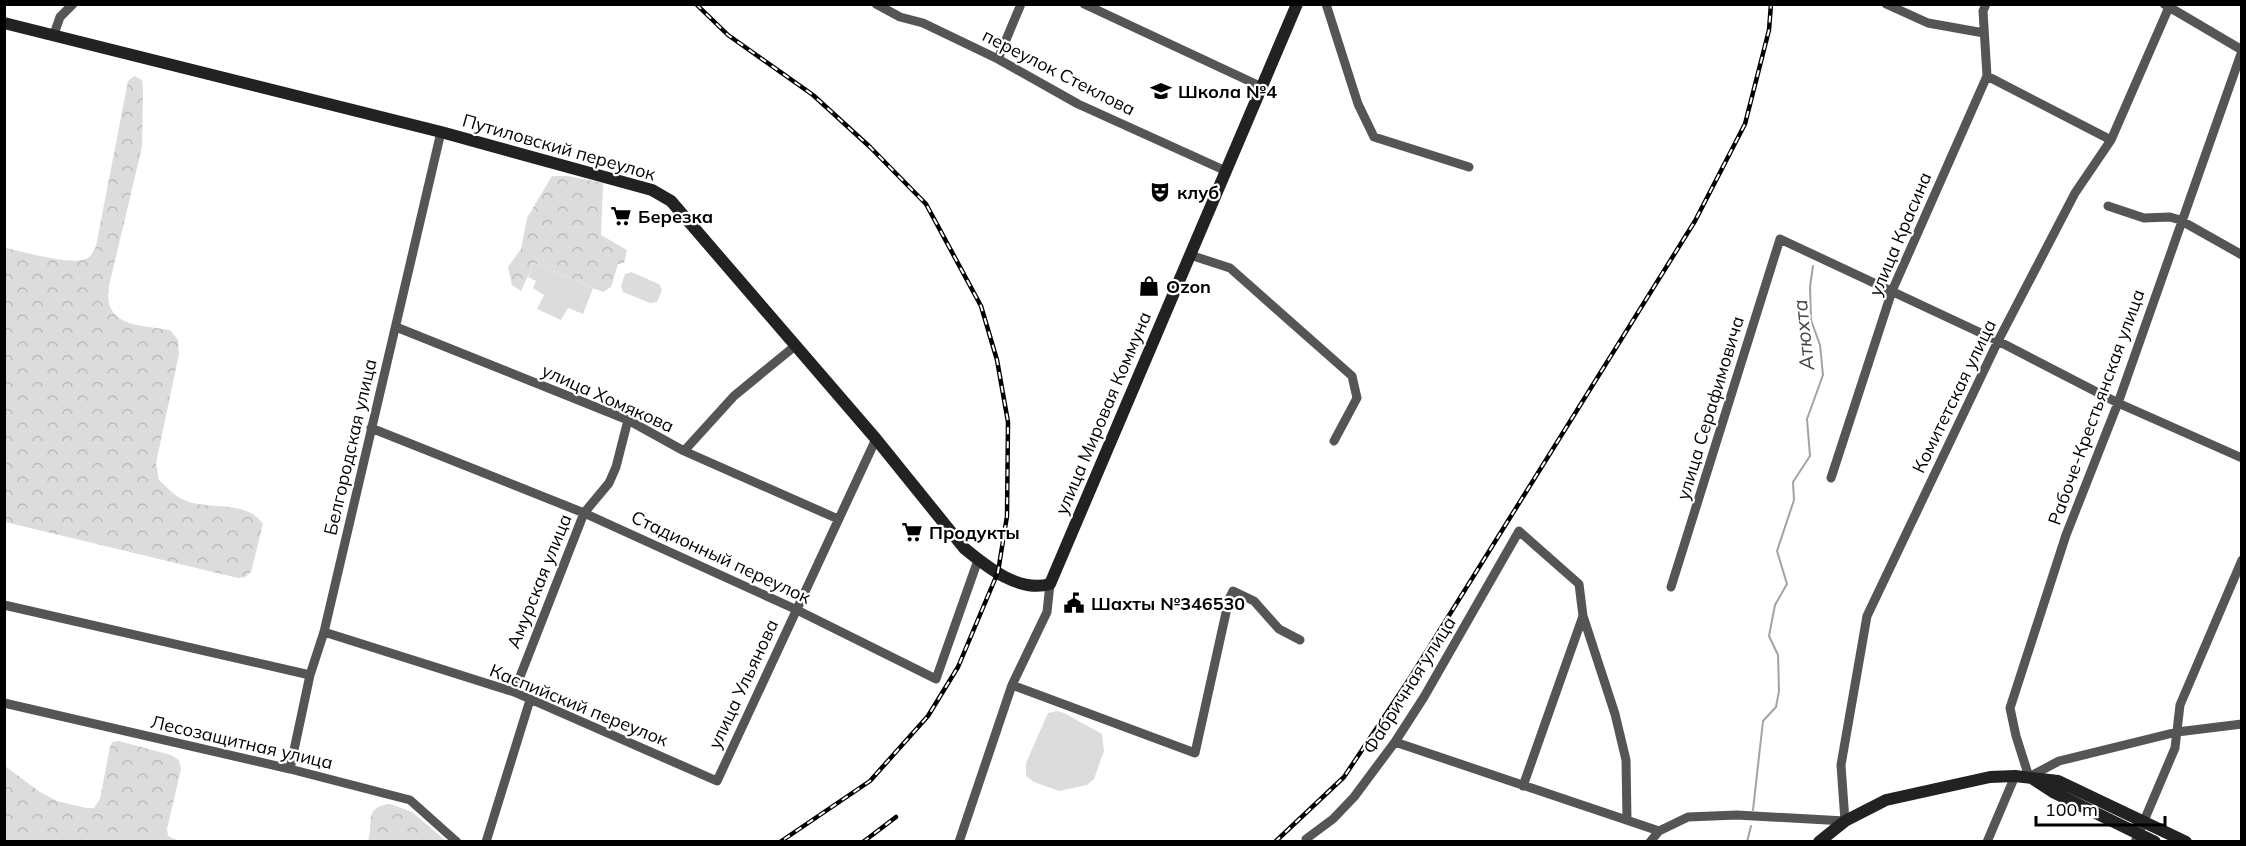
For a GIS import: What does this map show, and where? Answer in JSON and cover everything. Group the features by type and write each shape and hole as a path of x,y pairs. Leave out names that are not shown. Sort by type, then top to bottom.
{"main road":[{"name":"улица Мировая Коммуна","path":"1050,584 1297,4"},
{"name":"Путиловский переулок","path":"4,23 441,132 652,190 671,201 876,439 964,548 978,560 1024,586 1041,587 1050,584"},
{"path":"1819,842 1845,822 1886,800 1990,777 2015,776 2058,781 2155,842"},
{"path":"2140,832 2186,842"}],"street":[{"path":"54,34 60,17 73,4"},
{"name":"переулок Стеклова","path":"876,4 900,18 923,23 998,59 1078,104 1226,171"},
{"path":"998,59 1021,4"},
{"path":"1084,4 1262,87"},
{"path":"1326,4 1358,104 1374,137 1469,167"},
{"path":"1886,4 1929,23 1984,33"},
{"name":"улица Красина","path":"1831,478 1892,291 1987,76 1983,11 1986,4"},
{"path":"2166,6 2241,50"},
{"name":"Комитетская улица","path":"1845,822 1841,765 1867,616 1998,341 2075,193 2111,140 2166,6"},
{"name":"Рабоче-Крестьянская улица","path":"2030,777 2016,736 2010,708 2067,536 2118,403 2241,50"},
{"path":"1987,76 2111,140"},
{"name":"Белгородская улица","path":"290,769 310,675 324,632 441,132"},
{"path":"2108,206 2144,218 2170,217 2180,220 2241,255"},
{"name":"улица Серафимовича","path":"1671,587 1780,239 1892,291"},
{"path":"1190,255 1230,268 1352,376 1357,399 1334,441"},
{"path":"1892,291 1998,341 2118,403 2241,458"},
{"name":"улица Хомякова","path":"396,327 628,420 684,451 838,519"},
{"path":"684,451 734,396 795,346"},
{"name":"Амурская улица","path":"514,692 584,513 609,483 616,467 628,420"},
{"name":"Стадионный переулок","path":"371,428 584,513 795,609 936,679 978,560"},
{"name":"улица Ульянова","path":"717,781 876,439"},
{"name":"Фабричная улица","path":"1306,838 1333,819 1354,797 1395,742 1424,697 1519,531 1579,584 1583,616"},
{"path":"2140,832 2175,748 2180,705 2241,560"},
{"name":"улица Мировая Коммуна","path":"959,842 1012,685 1047,612 1050,584"},
{"path":"1012,685 1195,753 1228,599 1233,591 1254,601 1279,629 1300,640"},
{"path":"4,605 310,675"},
{"path":"1523,786 1583,616"},
{"path":"1583,616 1615,714 1626,760 1627,820"},
{"name":"Каспийский переулок","path":"324,632 514,692 717,781"},
{"path":"486,842 530,700"},
{"name":"Лесозащитная улица","path":"4,703 290,769 410,800 457,842"},
{"path":"2030,777 2059,761 2177,732 2241,724"},
{"path":"1395,742 1659,831"},
{"path":"1987,842 2015,776"},
{"path":"1650,842 1659,831 1688,817 1737,815 1845,822"}],"green space":[{"path":"134,76 142,80 142,147 109,286 108,299 117,317 136,325 170,330 178,340 179,354 156,463 159,480 184,500 237,508 256,516 263,524 251,572 245,577 238,578 5,522 5,248 72,261 88,258 92,254 96,246 128,81"},
{"path":"552,176 568,176 603,183 601,235 627,250 624,263 618,264 611,287 603,292 534,263 521,291 512,285 508,267 521,249 527,218"},
{"path":"534,263 593,288 583,314 568,308 561,320 537,309 544,295 533,288 536,281 528,277"},
{"path":"631,272 659,284 662,290 657,302 650,303 623,292 621,286 625,274"},
{"path":"1057,711 1102,734 1104,751 1094,779 1087,785 1059,791 1034,782 1026,776 1026,763 1048,713"},
{"path":"119,741 171,755 179,760 181,769 167,829 168,836 179,841 5,841 5,766 40,792 57,801 94,808 100,799 110,747 112,742"},
{"path":"390,804 412,812 446,841 368,841 373,812"}],"waterway":[{"name":"Атюхта","path":"1753,810 1763,721 1776,707 1779,691 1778,655 1769,636 1775,605 1787,584 1777,551 1794,500 1793,482 1810,456 1807,419 1823,375 1820,345 1811,320 1810,287 1813,266"},
{"name":"Атюхта","path":"1747,842 1751,826"}],"railway":[{"path":"696,4 728,35 813,95 870,147 926,204 981,306 997,360 1008,422 1007,516 998,572 958,667 928,716 870,781 780,842"},
{"path":"1275,842 1344,777 1410,678 1695,221 1745,124 1769,30 1771,4"},
{"path":"863,842 896,817"}],"place":[{"name":"Школа №4","path":"1161,91"},
{"name":"клуб","path":"1160,192"},
{"name":"Березка","path":"621,216"},
{"name":"Ozon","path":"1149,286"},
{"name":"Продукты","path":"912,532"},
{"name":"Шахты №346530","path":"1074,603"}]}
